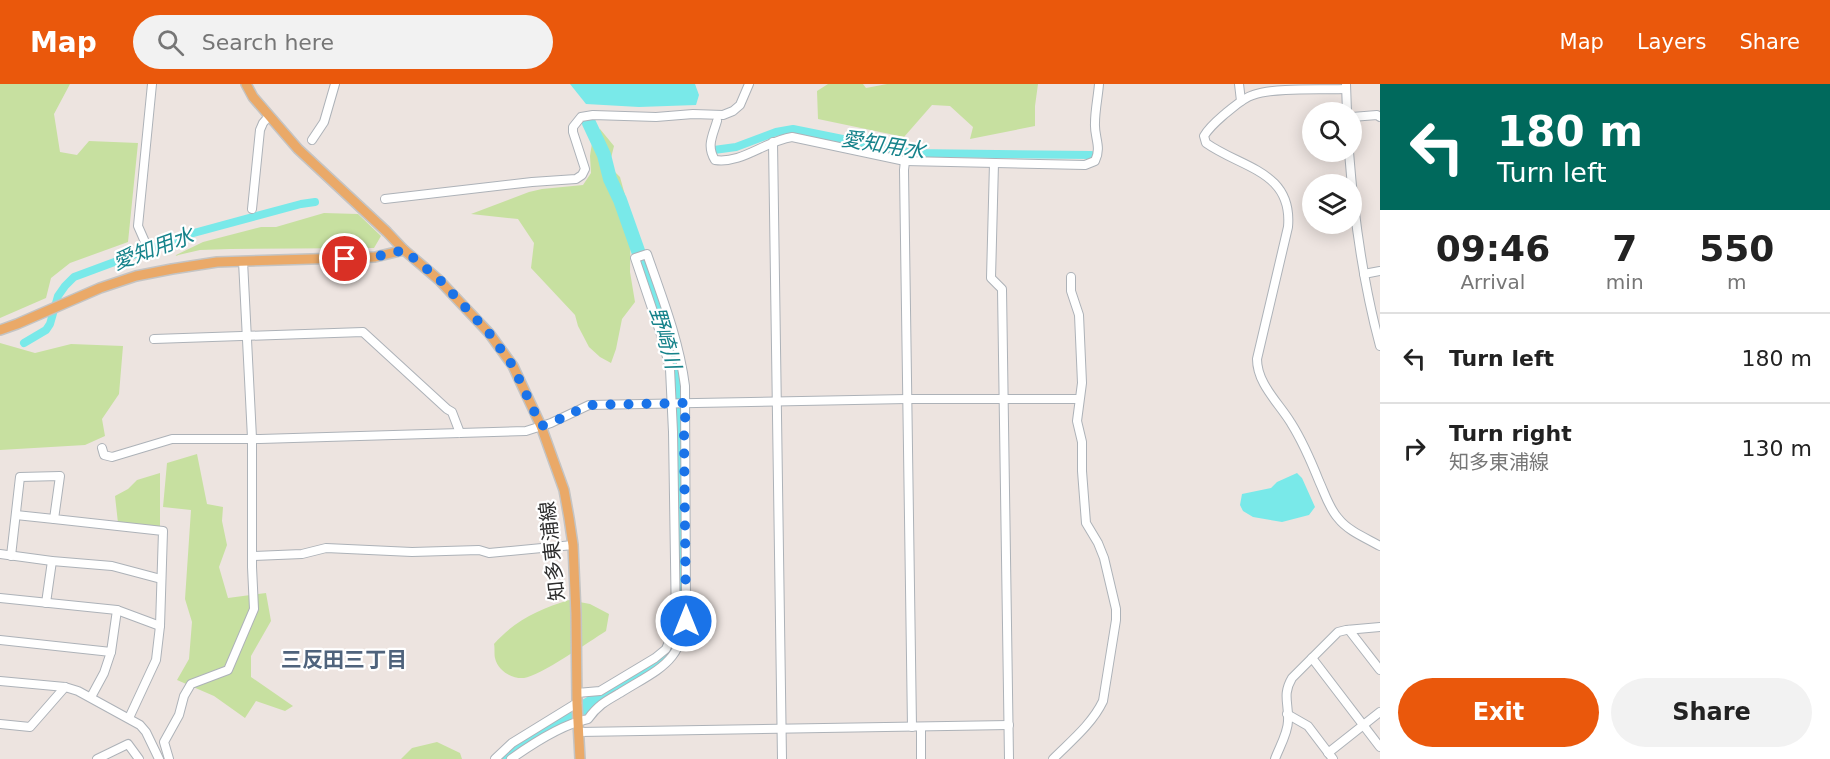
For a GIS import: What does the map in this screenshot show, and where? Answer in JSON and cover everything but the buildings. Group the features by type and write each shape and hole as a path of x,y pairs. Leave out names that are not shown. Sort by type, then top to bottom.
{"main road":[{"name":"知多東浦線","path":"246,84 253,97 297,149 404,250 440,280 489,333 513,366 541,426 564,490 573,545 580,759"},
{"path":"0,330 100,288 136,276 197,264 375,257 404,250"}],"street":[{"path":"145,242 138,226 152,84"},
{"path":"312,140 324,122 335,84"},
{"path":"385,199 576,179 585,169 573,132 573,127 581,117 593,114 656,117 693,114 723,115 740,105 749,84"},
{"path":"717,121 710,142 710,152 715,160 727,162 785,138 800,138 905,161 1085,165 1095,161 1098,154 1099,147 1094,126 1099,84"},
{"path":"1239,84 1241,101"},
{"path":"1347,102 1346,87 1270,91 1253,95 1241,101 1208,129 1204,136 1206,143 1272,181 1285,198 1289,216 1288,227 1257,359 1257,369 1264,384 1304,445 1329,505 1338,519 1380,546"},
{"path":"252,209 260,130 269,116"},
{"path":"1362,116 1380,117"},
{"path":"773,142 782,759"},
{"path":"905,161 912,726"},
{"path":"1350,162 1364,274 1380,346"},
{"path":"994,163 991,278 1002,289 1009,759"},
{"path":"495,759 512,743 577,700 600,691 655,658 666,649 676,625 671,382 667,355 635,258 647,254 672,325 680,353 685,386 686,607 684,631 674,655 658,670 597,706 588,719 578,718 511,759"},
{"path":"169,759 164,742 179,715 184,696 191,684 228,670 254,609 252,438 243,261"},
{"path":"1364,274 1380,271"},
{"path":"1053,759 1078,735 1099,710 1103,701 1116,620 1116,609 1107,579 1104,558 1086,523 1082,442 1077,421 1082,383 1079,315 1071,291 1071,277"},
{"path":"154,339 363,332 452,412 460,433"},
{"path":"102,448 104,455 112,457 172,439 526,431 551,423 589,405 907,399 1079,399"},
{"path":"11,556 20,477 60,476 54,519"},
{"path":"16,515 163,531 160,626 156,660 129,718"},
{"path":"252,556 302,554 326,548 412,552 479,550 489,553 573,545"},
{"path":"0,555 112,566 161,579"},
{"path":"46,603 52,561"},
{"path":"0,598 117,610 160,626"},
{"path":"91,697 105,673 111,652 117,610"},
{"path":"1275,759 1288,723 1287,686 1292,678 1338,632 1380,627"},
{"path":"1349,630 1380,670"},
{"path":"0,640 111,652"},
{"path":"1312,658 1380,747"},
{"path":"0,681 65,687 91,697 140,725 146,732 159,759"},
{"path":"0,724 30,727 65,687"},
{"path":"1287,714 1308,726 1330,756 1362,724 1380,712"},
{"path":"579,732 1009,726"},
{"path":"921,727 921,759"},
{"path":"97,759 128,744 139,759"}],"green space":[{"path":"0,84 70,84 54,114 60,152 77,155 89,141 138,143 128,242 70,263 51,278 46,298 0,318"},
{"path":"828,84 863,84 866,88 887,84 1038,84 1035,126 970,139 973,127 950,106 932,105 904,137 818,119 817,91"},
{"path":"600,129 614,146 609,166 620,177 631,217 630,272 635,302 622,319 611,363 589,347 575,315 531,268 534,243 518,219 471,214 529,192 583,185 591,173 592,143"},
{"path":"324,213 358,214 381,236 374,248 200,250 174,256 203,242 261,227 276,227"},
{"path":"0,343 35,353 71,344 123,346 119,394 102,419 105,436 85,445 0,450"},
{"path":"197,454 207,504 223,507 222,521 227,545 219,567 228,598 266,593 271,621 251,656 251,677 293,706 285,711 256,701 245,718 214,696 177,680 189,659 192,622 185,599 191,510 163,507 167,463"},
{"path":"160,473 160,527 118,523 115,496 128,489 137,480"},
{"path":"569,600 590,604 609,614 606,631 553,665 531,676 515,677 499,667 495,658 494,644 510,628 528,616"},
{"path":"437,742 460,753 462,759 401,759 412,748"}],"water":[{"path":"570,84 695,84 699,95 696,105 639,107 586,104"},
{"path":"1297,473 1302,478 1315,507 1309,515 1282,522 1253,517 1243,511 1240,505 1242,494 1271,488 1277,482"}],"waterway":[{"name":"野崎川","path":"503,759 515,748 658,663 674,645 681,621 677,383 673,351 620,200 610,179 604,155 589,123"},
{"name":"愛知用水","path":"714,150 736,147 776,132 793,129 912,153 1091,155"},
{"name":"愛知用水","path":"24,343 46,330 58,296 74,277 190,234 315,202"}],"district":[{"name":"三反田三丁目","path":"344,660"}],"route":[{"path":"345,259 375,257 404,250 423,265 489,333 513,366 541,426 589,405 686,403 684,436 686,621"}]}
